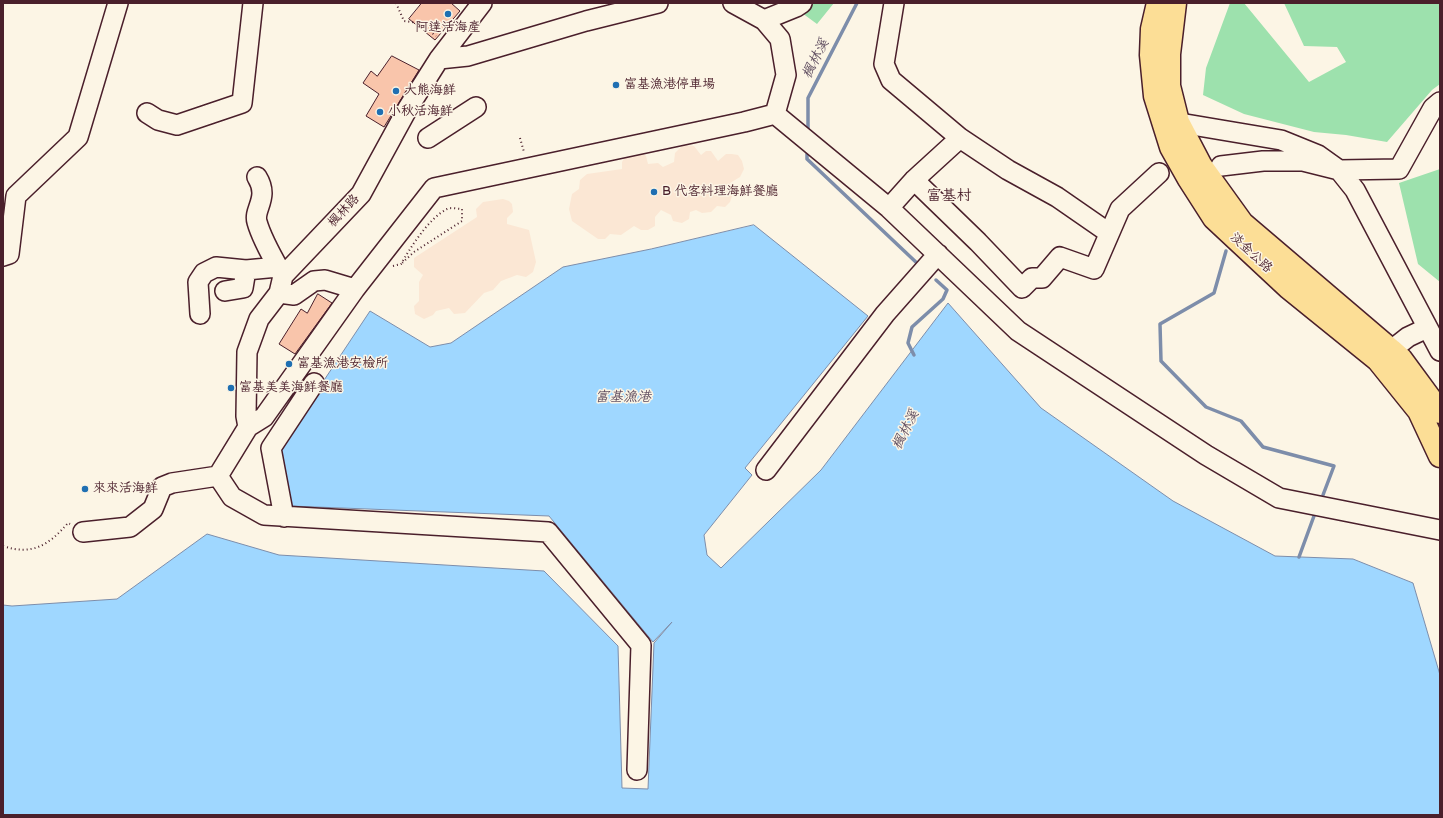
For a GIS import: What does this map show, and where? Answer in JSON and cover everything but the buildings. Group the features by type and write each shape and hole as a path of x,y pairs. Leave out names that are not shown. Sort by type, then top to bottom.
{"main road":[{"name":"淡金公路","path":"1158,3 1152,29 1151,54 1155,96 1170,121 1242,223 1385,355 1419,411 1440,456"},
{"name":"淡金公路","path":"1170,121 1170,54 1175,3"},
{"name":"淡金公路","path":"1385,355 1400,359 1440,412"}],"street":[{"path":"3,256 9,254 16,196 78,137 118,3"},
{"path":"147,113 158,120 177,125 242,104 253,3"},
{"name":"楓林路","path":"248,427 246,416 247,352 259,319 280,279 361,194 408,108 444,52 482,3"},
{"path":"444,52 468,56 586,21 658,3"},
{"path":"733,3 764,20 780,39 786,75 775,114"},
{"path":"764,20 796,7 802,3"},
{"path":"894,3 884,64 891,80 960,138 1008,170 1057,197 1110,233"},
{"path":"1221,166 1263,160 1303,161 1339,170 1399,169 1432,108 1440,102"},
{"path":"428,138 476,107"},
{"path":"775,114 889,208 1018,331 1199,451 1279,498 1440,530"},
{"path":"218,476 248,427 264,417 355,289 434,188 744,122 775,114"},
{"path":"1170,121 1191,126 1282,140 1318,155 1339,170 1355,190 1440,351"},
{"path":"889,208 914,180 960,138"},
{"path":"914,180 1022,288 1032,278 1042,278 1060,257 1094,269 1120,209 1159,173"},
{"path":"257,177 261,184 262,196 256,221 280,279 294,295 314,281 325,280 355,289"},
{"path":"766,470 885,314 938,254"},
{"path":"200,314 198,282 204,273 216,267 246,270 280,279"},
{"path":"225,291 243,288 246,270"},
{"path":"1385,355 1408,337 1428,328"},
{"path":"284,517 271,448 314,383"},
{"path":"218,476 232,496 264,515 548,532 641,645 637,770"},
{"path":"83,532 130,527 153,509 162,487 172,482 218,476"}],"path":[{"path":"396,3 404,21 419,23 444,52"},
{"path":"368,272 401,264 414,252 462,221 462,209 448,208 438,215 414,242 401,264"},
{"path":"3,546 16,550 37,548 53,540 68,523 83,532"}],"shaded area":[{"name":"B 代客料理海鮮餐廳","path":"683,145 694,146 701,155 706,151 711,151 718,161 726,154 738,155 742,161 744,169 740,177 730,183 732,196 730,202 725,207 717,206 711,212 702,213 696,210 690,212 689,219 682,223 673,221 671,215 661,210 655,217 655,226 648,230 641,230 634,226 621,235 610,234 605,239 598,239 572,221 569,209 572,194 579,189 580,180 587,174 622,169 622,162 626,155 639,151 646,156 648,164 658,163 663,167 674,162 675,153"},
{"path":"503,199 512,204 513,212 507,218 507,224 529,230 536,262 533,272 526,277 517,275 501,281 493,290 484,293 465,313 454,314 449,308 436,311 433,315 424,319 415,314 414,306 419,301 419,282 423,275 414,267 414,258 477,217 476,209 483,202"}],"green space":[{"path":"804,3 834,3 817,24 802,13"},
{"path":"1230,3 1244,3 1309,82 1346,62 1337,47 1304,46 1284,3 1440,3 1440,84 1432,90 1387,142 1346,135 1314,132 1244,114 1203,95 1206,68"},
{"path":"1440,169 1440,282 1418,264 1399,183"}],"water":[{"name":"富基漁港","path":"754,225 868,316 745,468 752,475 704,535 707,555 721,568 821,470 948,303 1041,408 1173,501 1275,556 1353,559 1413,583 1440,675 1440,815 3,815 3,605 12,606 117,599 207,534 279,555 544,571 618,646 622,788 648,789 654,643 672,622 653,642 549,516 290,506 279,448 370,311 430,347 451,343 563,267 651,249"}],"waterway":[{"name":"楓林溪","path":"808,128 808,98 857,3"},
{"name":"楓林溪","path":"807,154 807,159 919,265"},
{"path":"1226,251 1214,293 1160,324 1161,361 1206,407 1241,421 1263,447 1334,466 1323,495"},
{"name":"楓林溪","path":"914,355 908,343 912,327 943,299 947,290 936,280"},
{"path":"1299,557 1314,516"}],"place":[{"name":"阿達活海產","path":"448,14"},
{"name":"富基漁港停車場","path":"616,85"},
{"name":"大熊海鮮","path":"396,91"},
{"name":"小秋活海鮮","path":"380,112"},
{"name":"B 代客料理海鮮餐廳","path":"654,192"},
{"name":"富基漁港安檢所","path":"289,364"},
{"name":"富基美美海鮮餐廳","path":"231,388"},
{"name":"來來活海鮮","path":"85,489"}],"district":[{"name":"富基村","path":"949,196"}]}
